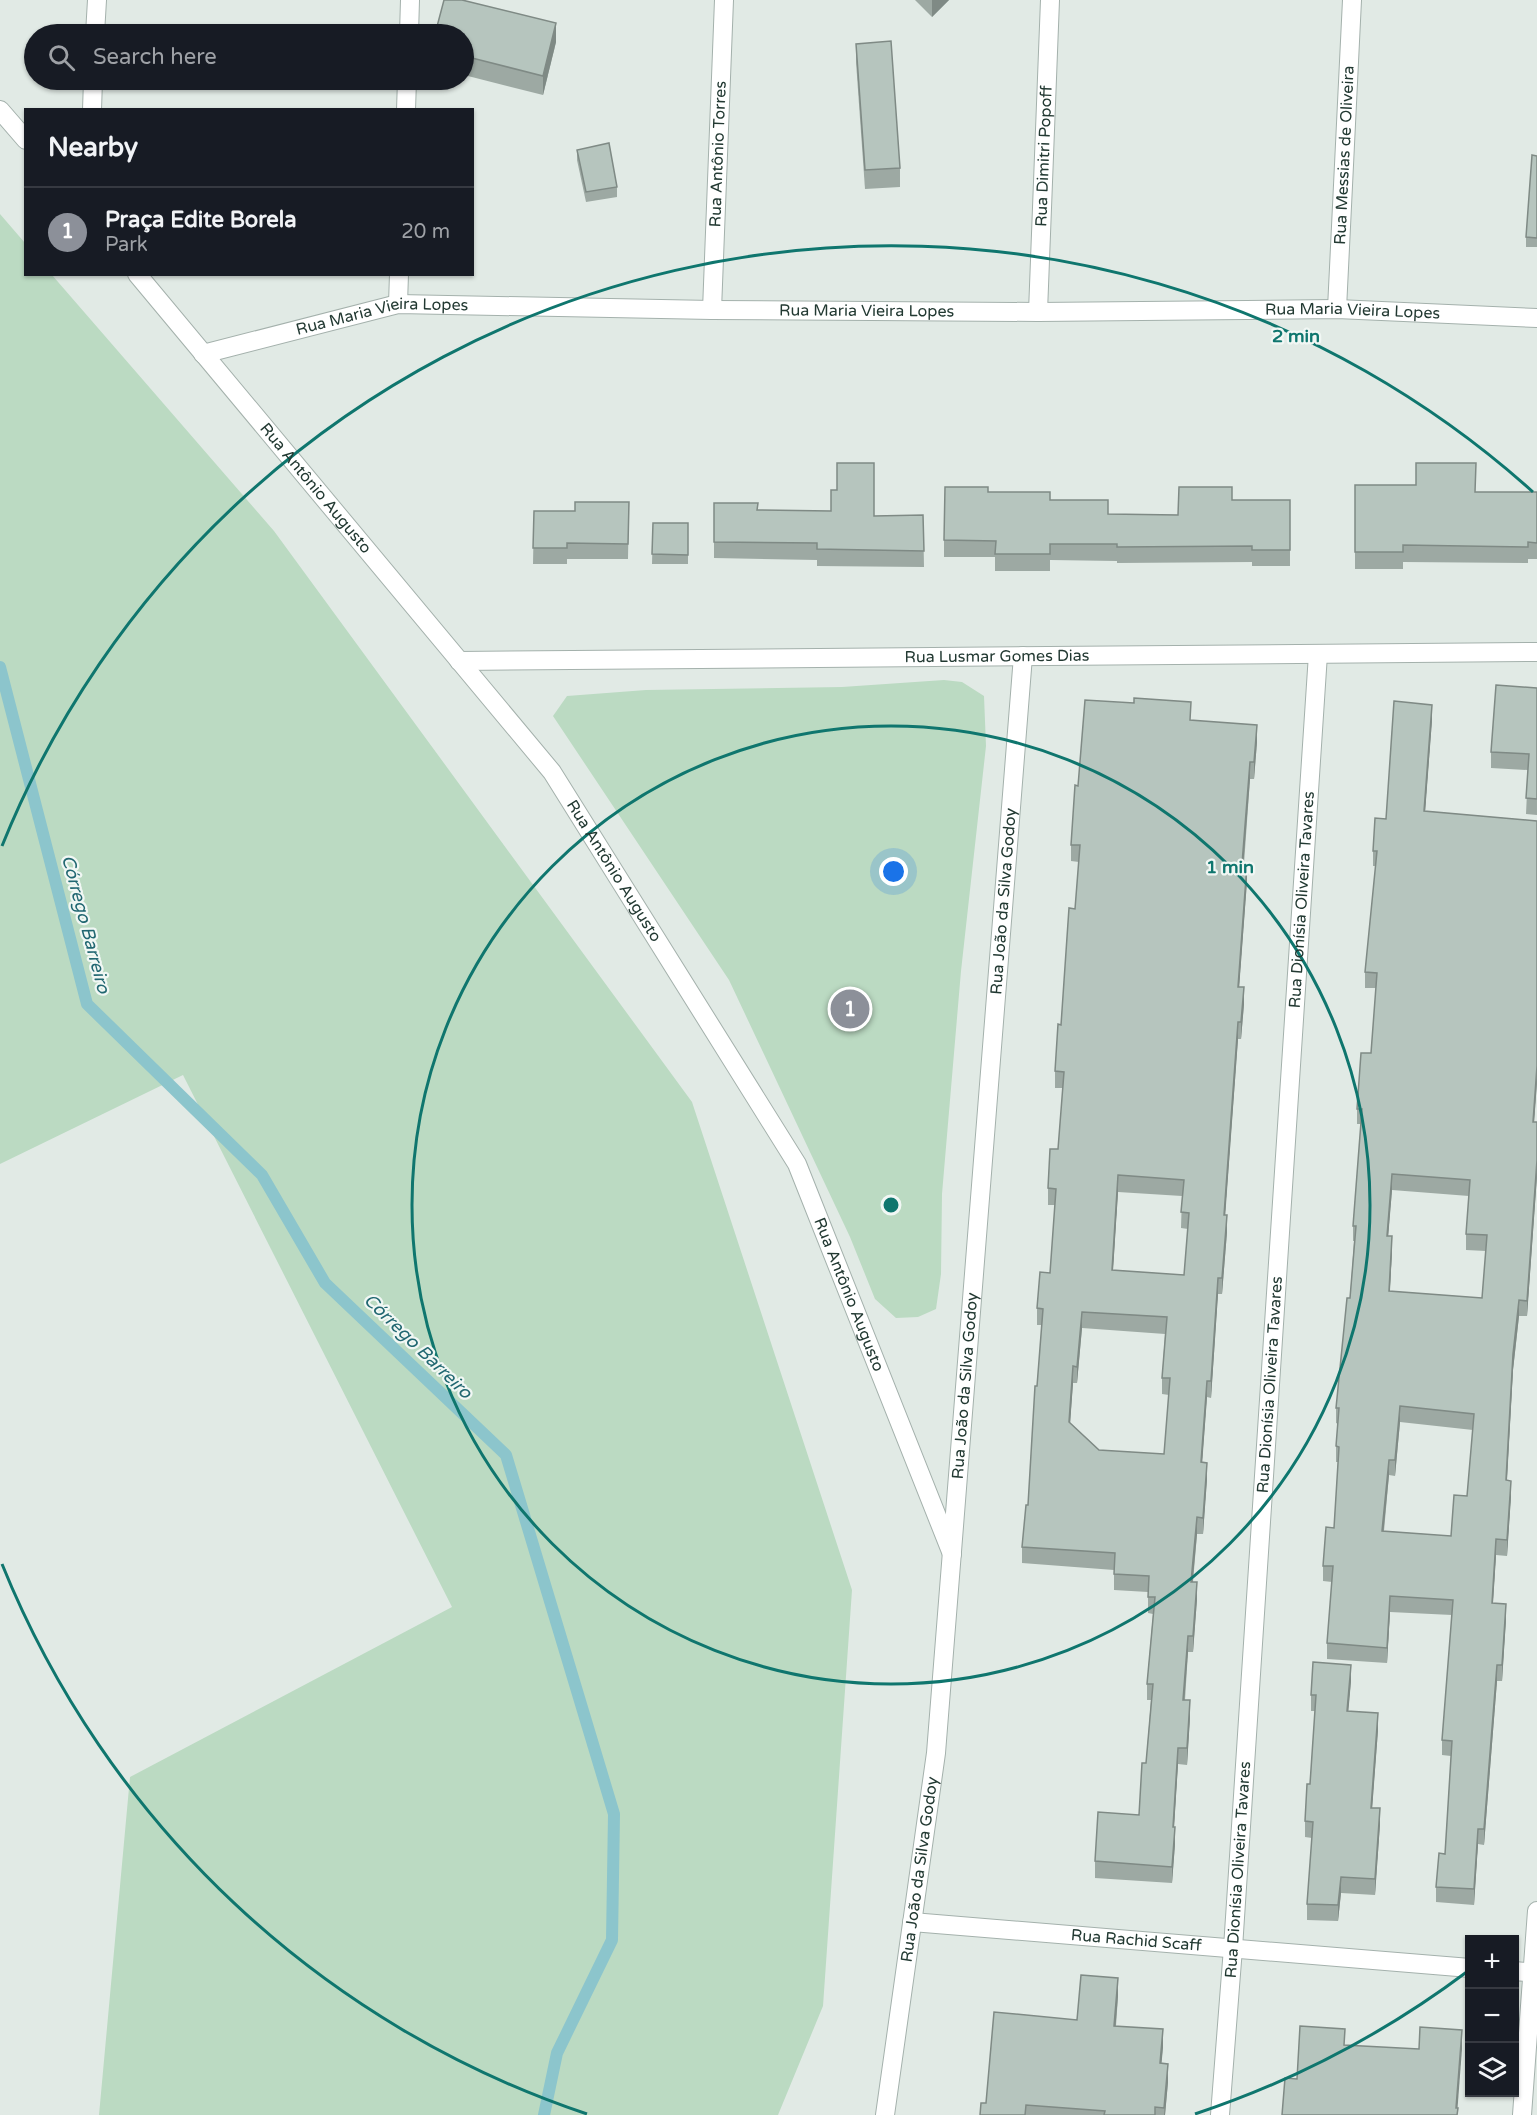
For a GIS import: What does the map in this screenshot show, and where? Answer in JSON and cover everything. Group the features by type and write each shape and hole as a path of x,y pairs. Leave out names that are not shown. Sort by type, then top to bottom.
{"street":[{"path":"96,24 97,0"},
{"path":"409,24 410,0"},
{"name":"Rua Antônio Torres","path":"712,310 724,0"},
{"name":"Rua Dimitri Popoff","path":"1038,312 1050,0"},
{"name":"Rua Messias de Oliveira","path":"1337,309 1352,0"},
{"path":"92,108 93,90"},
{"path":"406,108 407,90"},
{"path":"0,110 24,138"},
{"name":"Rua Antônio Augusto","path":"139,276 552,772 797,1164 951,1554"},
{"path":"398,304 399,276"},
{"name":"Rua Maria Vieira Lopes","path":"203,354 398,304 712,310 1038,312 1337,309 1537,318"},
{"name":"Rua Lusmar Gomes Dias","path":"459,661 1537,652"},
{"name":"Rua Dionísia Oliveira Tavares","path":"1220,2115 1233,1948 1317,654"},
{"name":"Rua João da Silva Godoy","path":"884,2111 936,1754 1023,656"},
{"path":"1522,2115 1528,1972 1537,1911"},
{"name":"Rua Rachid Scaff","path":"912,1922 1465,1968"}],"green space":[{"path":"0,214 24,242 24,276 53,276 274,531 692,1102 852,1590 823,2006 778,2115 99,2115 130,1777 452,1607 183,1075 0,1164"},
{"path":"944,680 962,682 984,696 986,746 961,971 942,1194 941,1274 936,1309 918,1317 896,1318 875,1299 850,1237 729,980 553,716 567,696 646,690 842,687"}],"building":[{"path":"444,0 462,0 556,23 543,76 474,59 474,24 438,24"},
{"path":"891,41 900,168 865,170 856,44"},
{"path":"609,143 617,187 586,192 577,150"},
{"path":"1532,155 1537,156 1537,238 1526,237"},
{"path":"837,463 874,463 874,516 923,515 924,551 817,549 817,543 714,542 714,503 758,503 757,510 831,511 831,490 837,490"},
{"path":"1416,463 1476,463 1475,492 1537,492 1537,543 1528,542 1528,547 1403,545 1403,552 1355,552 1355,485 1416,485"},
{"path":"945,487 988,487 988,492 1050,492 1050,500 1108,500 1108,514 1178,515 1179,487 1232,487 1232,500 1290,500 1290,550 1252,550 1252,546 1117,547 1117,544 1050,544 1050,554 995,554 996,541 944,540"},
{"path":"575,502 629,502 628,544 567,543 567,548 533,548 534,511 575,511"},
{"path":"653,523 688,523 688,555 652,554"},
{"path":"1496,685 1537,688 1537,799 1526,798 1529,754 1491,752"},
{"path":"1134,698 1191,702 1190,720 1257,725 1254,762 1250,762 1242,864 1247,864 1238,987 1244,987 1241,1022 1238,1022 1224,1215 1227,1215 1222,1278 1218,1278 1211,1381 1207,1381 1201,1462 1207,1463 1203,1518 1197,1517 1191,1582 1197,1582 1193,1636 1188,1636 1183,1700 1190,1700 1187,1748 1178,1748 1172,1867 1095,1861 1098,1812 1139,1815 1142,1763 1146,1763 1153,1684 1147,1684 1155,1597 1148,1597 1149,1576 1114,1574 1115,1553 1022,1547 1026,1505 1028,1505 1035,1386 1037,1386 1043,1309 1037,1308 1040,1272 1050,1273 1056,1189 1048,1188 1050,1149 1058,1149 1064,1072 1055,1071 1058,1024 1061,1025 1069,908 1075,909 1080,845 1071,845 1085,700 1134,703","holes":["1118,1175 1184,1180 1181,1212 1189,1213 1184,1275 1112,1270","1082,1312 1167,1317 1162,1378 1170,1378 1164,1454 1099,1450 1069,1422 1073,1366 1077,1367"]},
{"path":"1394,701 1432,705 1424,811 1537,821 1537,1066 1533,1122 1537,1122 1537,1160 1527,1301 1519,1300 1513,1354 1506,1480 1511,1481 1507,1540 1496,1539 1492,1603 1506,1604 1502,1665 1497,1665 1484,1829 1478,1829 1474,1889 1436,1887 1439,1853 1445,1854 1452,1741 1442,1740 1453,1600 1390,1596 1387,1648 1327,1643 1333,1566 1323,1566 1326,1527 1334,1528 1339,1447 1336,1446 1339,1408 1336,1408 1347,1298 1350,1298 1356,1226 1353,1226 1362,1109 1357,1109 1361,1053 1371,1053 1377,973 1365,972 1377,851 1373,851 1375,818 1386,819","holes":["1392,1174 1470,1180 1466,1234 1487,1235 1482,1298 1389,1291 1392,1236 1387,1236","1400,1406 1474,1414 1467,1496 1454,1495 1451,1536 1382,1531 1389,1460 1395,1460"]},
{"path":"1313,1662 1351,1665 1347,1711 1378,1713 1371,1808 1380,1808 1375,1879 1341,1877 1338,1905 1307,1904 1313,1822 1305,1821 1316,1695 1311,1695"},
{"path":"1081,1975 1118,1978 1114,2026 1163,2029 1160,2063 1168,2064 1164,2108 1155,2107 1155,2115 1104,2115 1105,2111 1026,2105 1025,2115 980,2115 981,2103 986,2103 994,2012 1077,2020"},
{"path":"1300,2026 1345,2029 1344,2045 1419,2049 1420,2027 1462,2030 1457,2115 1282,2115 1285,2078 1297,2079"}],"waterway":[{"name":"Córrego Barreiro","path":"0,667 87,1004 262,1175 325,1283 506,1455 614,1814 612,1940 557,2053 544,2115"}],"place":[{"name":"Praça Edite Borela","path":"850,1009"}]}
